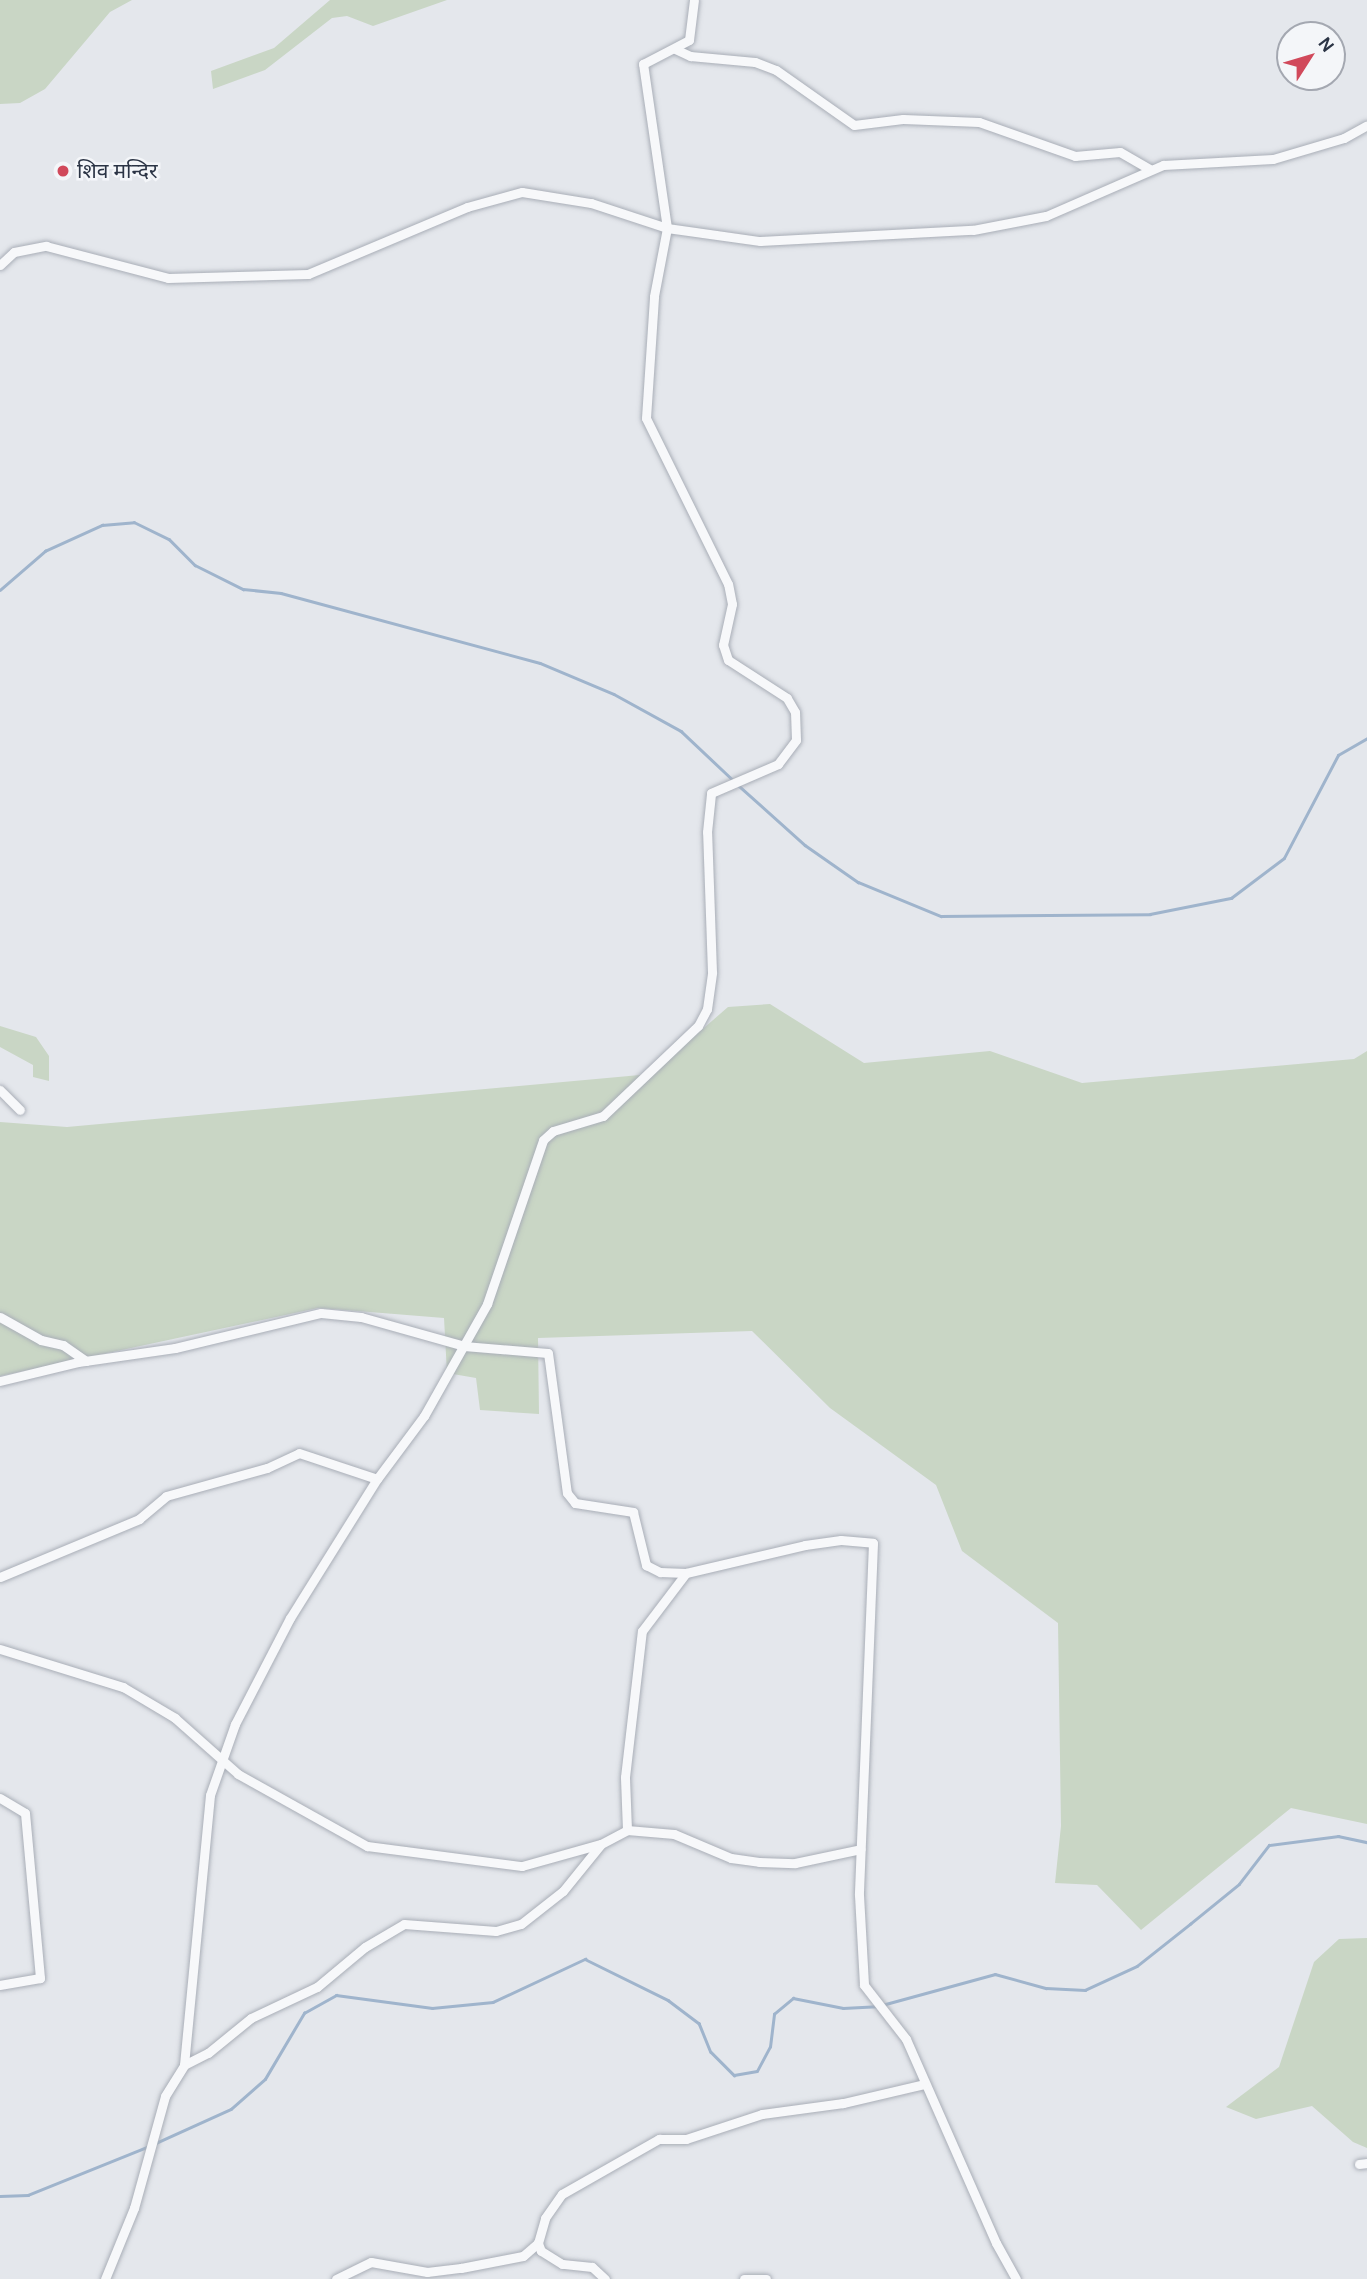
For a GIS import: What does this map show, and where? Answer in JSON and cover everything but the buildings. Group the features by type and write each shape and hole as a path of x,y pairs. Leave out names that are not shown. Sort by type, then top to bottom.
{"street":[{"path":"105,2279 149,2162 150,2137 165,2096 184,2065 210,1795 220,1757 290,1618 377,1479 424,1416 464,1346 503,1264 543,1140 553,1131 603,1116 698,1026 707,1009 713,941 707,832 711,793 762,771 788,756 796,740 795,712 777,688 728,660 723,645 732,604 719,557 646,418 654,296 667,228 643,64 689,40 694,0"},
{"path":"676,49 690,56 755,62 776,70 854,125 903,119 979,122 1075,156 1120,152 1149,169"},
{"path":"0,265 14,252 46,246 168,278 308,274 437,218 522,192 591,203 667,228 760,241 891,237 973,229 1046,216 1149,169 1273,159 1344,138 1367,125"},
{"path":"0,1090 20,1110"},
{"path":"0,1381 86,1361 175,1348 321,1313 361,1317 464,1346 548,1353 567,1493 575,1503 634,1512 646,1565 687,1573 805,1545 841,1540 873,1543 861,1849 860,1960 864,1984 906,2039 996,2244 1016,2279"},
{"path":"0,1317 41,1340 63,1345 86,1361"},
{"path":"0,1577 139,1519 166,1496 267,1468 288,1456 309,1455 339,1470 377,1479"},
{"path":"627,1830 625,1777 642,1631 687,1573"},
{"path":"0,1649 123,1687 175,1718 220,1757 294,1809 367,1846 523,1866 601,1844 627,1830 674,1834 731,1858 759,1862 795,1863 861,1849"},
{"path":"0,1798 24,1813 40,1978 0,1985"},
{"path":"184,2065 208,2053 251,2018 317,1987 365,1947 404,1924 496,1931 521,1924 562,1891 601,1844"},
{"path":"336,2279 371,2262 427,2272 523,2256 538,2243 551,2203 639,2147 659,2139 686,2139 762,2114 843,2103 924,2084"},
{"path":"538,2243 541,2251 562,2264 592,2267 605,2279"},
{"path":"461,2268 464,2279"},
{"path":"744,2279 766,2279"}],"green space":[{"path":"0,0 132,0 110,12 45,89 20,103 0,104"},
{"path":"330,0 447,0 373,26 347,16 332,18 265,70 213,89 211,71 274,48"},
{"path":"770,1004 864,1063 990,1051 1082,1083 1354,1059 1367,1051 1367,1824 1291,1808 1141,1930 1097,1885 1055,1883 1061,1826 1058,1623 962,1551 936,1485 830,1408 752,1331 538,1338 539,1414 480,1410 476,1378 447,1373 444,1318 318,1308 0,1376 0,1122 67,1127 651,1074 728,1007"},
{"path":"0,1026 36,1037 49,1056 49,1081 33,1077 33,1065 0,1047"},
{"path":"1367,1938 1367,2148 1353,2142 1312,2106 1256,2119 1226,2107 1279,2067 1314,1962 1339,1939"}],"waterway":[{"path":"0,590 45,551 102,525 134,522 169,539 195,565 243,589 281,593 540,663 614,694 681,731 733,780"},
{"path":"738,785 805,845 858,882 941,916 1150,914 1231,898 1284,858 1338,755 1367,738"},
{"path":"882,2005 995,1974 1046,1988 1085,1990 1137,1966 1239,1884 1269,1845 1338,1836 1367,1842"},
{"path":"156,2143 231,2109 265,2079 304,2013 336,1995 432,2008 493,2002 585,1959 668,2000 699,2023 711,2052 734,2075 757,2071 770,2047 774,2014 793,1998 843,2008 876,2006"},
{"path":"0,2196 28,2195 147,2147"}],"place":[{"name":"शिव मन्दिर","path":"63,171"}]}
